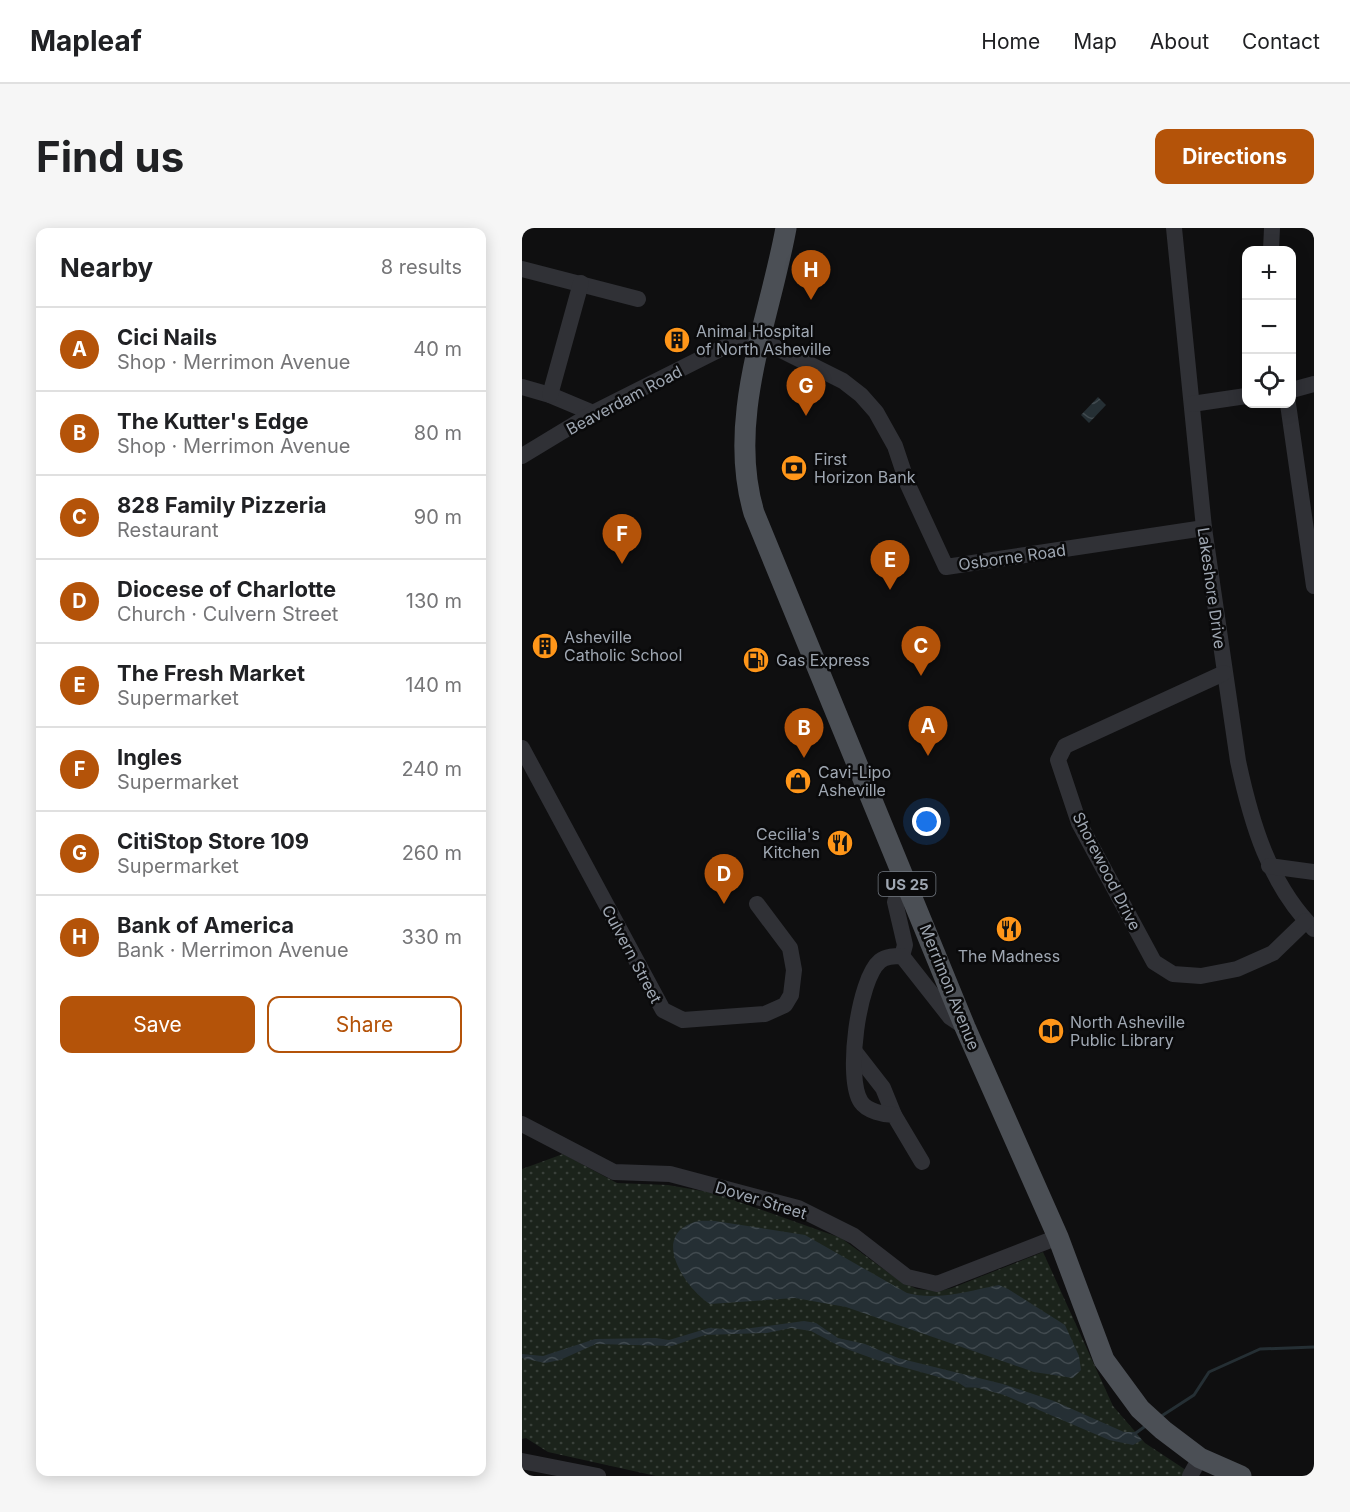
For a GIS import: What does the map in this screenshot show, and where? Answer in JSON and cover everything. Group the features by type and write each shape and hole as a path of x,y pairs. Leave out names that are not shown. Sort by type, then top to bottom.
{"main road":[{"name":"Merrimon Avenue","path":"786,228 744,429 747,490 767,546 965,1027 1058,1237 1104,1360 1140,1409 1163,1430 1195,1467 1241,1476"}],"street":[{"name":"Lakeshore Drive","path":"1174,228 1204,528 1224,673 1246,797 1269,866 1310,925"},
{"path":"1271,246 1272,228"},
{"path":"522,269 638,298"},
{"path":"550,395 581,283"},
{"name":"Beaverdam Road","path":"522,456 593,413 738,340 761,340"},
{"name":"Osborne Road","path":"761,340 843,381 861,395 876,412 896,446 908,485 946,567 1204,528"},
{"path":"1296,389 1314,384"},
{"path":"522,387 550,395 593,413"},
{"path":"1192,404 1242,397"},
{"path":"1289,408 1314,586"},
{"name":"Shorewood Drive","path":"1224,673 1065,746 1058,760 1080,824 1154,962 1163,968 1173,974 1201,976 1237,969 1274,953 1310,925"},
{"name":"Culvern Street","path":"522,748 663,1010 683,1020 765,1014 785,1005 792,995 794,970 790,948 757,904"},
{"path":"1269,866 1314,872"},
{"path":"902,956 905,945 895,902 904,876"},
{"path":"894,1115 883,1115 862,1104 853,1087 859,1004 879,961 889,956 902,956"},
{"path":"902,956 950,1017 965,1027"},
{"path":"855,1052 883,1088 894,1115 922,1162"},
{"name":"Dover Street","path":"522,1124 614,1172 670,1174 798,1208 854,1236 907,1277 937,1284 1058,1237"},
{"path":"522,1461 598,1476"}],"shaded area":[{"path":"563,1154 617,1183 668,1185 714,1193 841,1238 900,1281 917,1289 939,1291 952,1288 1043,1252 1113,1406 1145,1443 1195,1476 656,1476 548,1452 526,1438 522,1439 522,1169"}],"water":[{"path":"1098,397 1106,405 1089,423 1081,415"},
{"path":"715,1221 805,1235 907,1293 941,1296 999,1285 1065,1325 1079,1356 1081,1370 1073,1378 1034,1372 846,1307 795,1298 710,1304 692,1288 684,1277 673,1252 674,1240 680,1230 692,1223"},
{"path":"804,1321 816,1323 838,1338 865,1344 898,1358 1003,1384 1054,1401 1124,1432 1135,1432 1142,1440 1133,1445 1109,1440 1004,1395 877,1360 841,1347 811,1331 791,1328 767,1333 705,1335 672,1346 596,1344 560,1360 545,1363 522,1358 522,1354 543,1356 595,1339 656,1338 669,1340 709,1328 737,1330"}],"waterway":[{"path":"1160,1417 1194,1395 1209,1372 1260,1349 1314,1347"},
{"path":"957,1380 966,1386 979,1386"},
{"path":"1133,1435 1147,1425"}],"place":[{"name":"Bank of America","path":"811,300"},
{"name":"Animal Hospital of North Asheville","path":"677,340"},
{"name":"CitiStop Store 109","path":"806,416"},
{"name":"First Horizon Bank","path":"794,468"},
{"name":"Ingles","path":"622,564"},
{"name":"The Fresh Market","path":"890,590"},
{"name":"Asheville Catholic School","path":"545,646"},
{"name":"Gas Express","path":"756,660"},
{"name":"828 Family Pizzeria","path":"921,676"},
{"name":"Cici Nails","path":"928,756"},
{"name":"The Kutter's Edge","path":"804,758"},
{"name":"Cavi-Lipo Asheville","path":"798,781"},
{"name":"Cecilia's Kitchen","path":"840,843"},
{"name":"Diocese of Charlotte","path":"724,904"},
{"name":"The Madness","path":"1009,929"},
{"name":"North Asheville Public Library","path":"1051,1031"}]}
